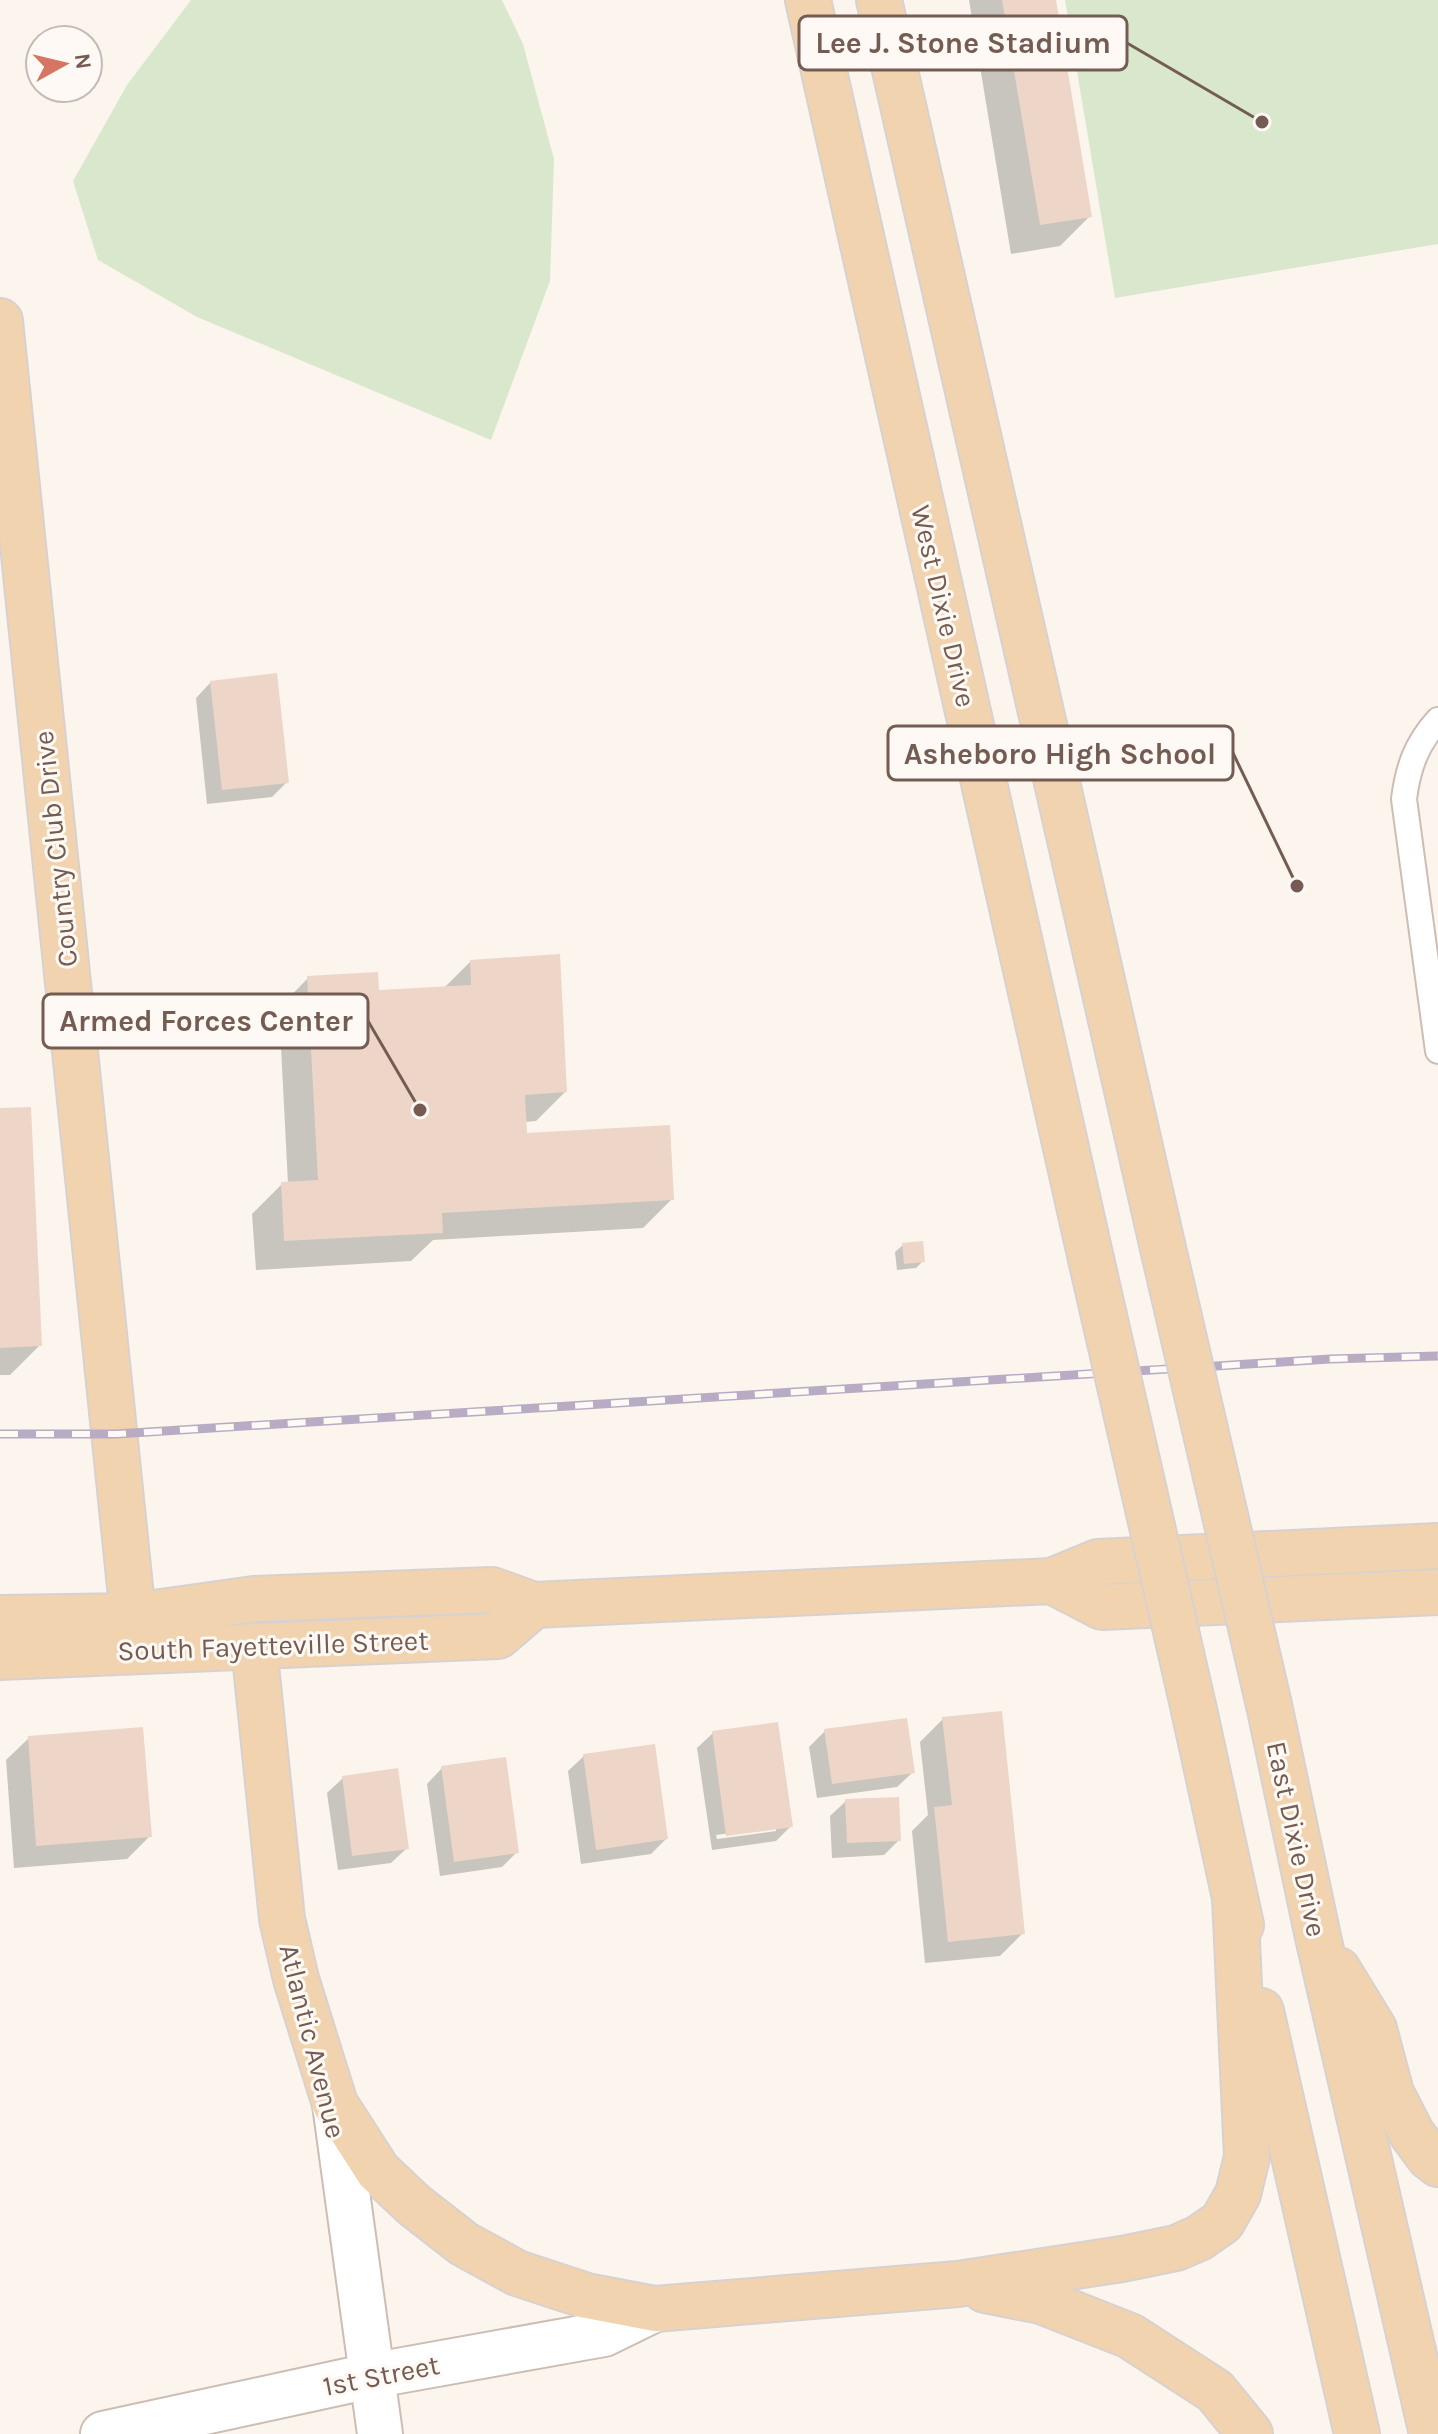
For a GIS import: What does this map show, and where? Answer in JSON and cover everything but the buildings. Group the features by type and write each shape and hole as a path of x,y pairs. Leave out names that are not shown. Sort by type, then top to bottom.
{"main road":[{"name":"West Dixie Drive","path":"808,0 1235,1898"},
{"name":"East Dixie Drive","path":"879,0 1269,1705 1318,1937 1432,2434"},
{"name":"Country Club Drive","path":"0,321 133,1616"},
{"name":"South Fayetteville Street","path":"0,1618 133,1616 254,1599 492,1590 534,1605 1052,1581 1098,1562 1438,1546"},
{"path":"1052,1581 1102,1607 1438,1592"},
{"name":"South Fayetteville Street","path":"0,1657 498,1636 534,1605"},
{"name":"Atlantic Avenue","path":"254,1646 282,1919 296,1979 335,2104"},
{"path":"335,2104 378,2171 414,2205 464,2244 517,2273 587,2296 655,2309 958,2284 1176,2248 1199,2238 1222,2222 1238,2194 1247,2157 1235,1898"},
{"path":"1235,1898 1357,2434"},
{"path":"1318,1937 1374,2029 1391,2093 1412,2134 1438,2164"},
{"path":"958,2284 1041,2301 1130,2336 1215,2391 1250,2434"}],"street":[{"name":"Atlantic Avenue","path":"335,2104 380,2434"},
{"name":"1st Street","path":"103,2434 370,2376 604,2334 655,2309"}],"lane":[{"path":"1438,720 1414,755 1404,799 1438,1051"}],"green space":[{"path":"191,0 502,0 523,44 554,159 550,281 491,440 197,317 98,260 73,181 127,85"},
{"path":"1065,0 1438,0 1438,244 1115,298"}],"railway":[{"path":"0,1434 116,1434 1330,1359 1438,1356"}],"place":[{"name":"Lee J. Stone Stadium","path":"1262,122"},
{"name":"Asheboro High School","path":"1297,886"},
{"name":"Armed Forces Center","path":"420,1110"}]}
